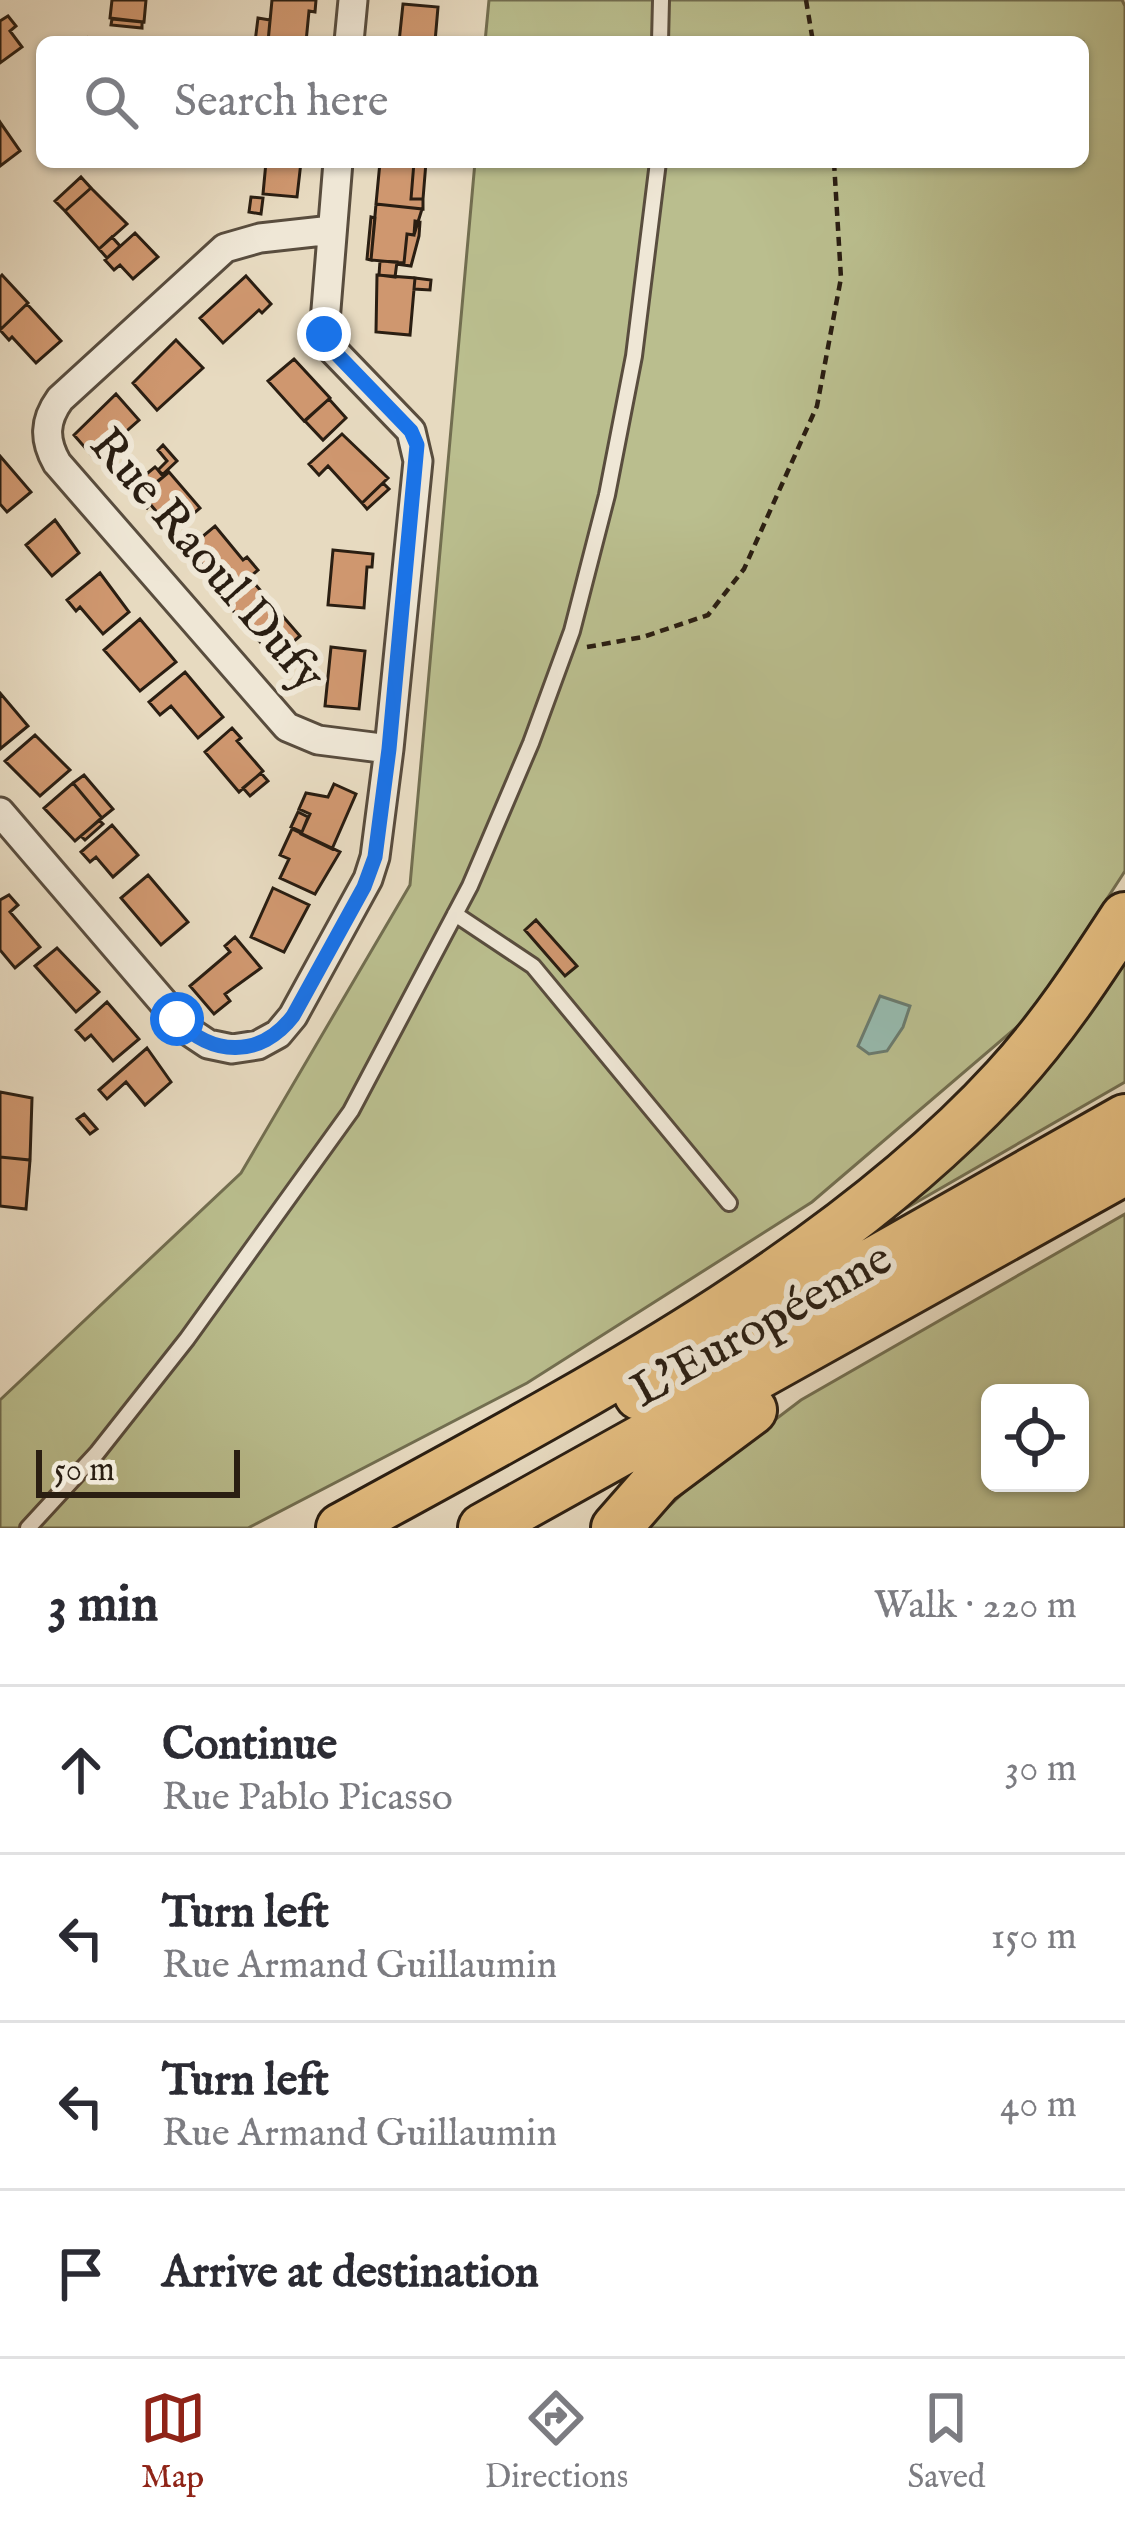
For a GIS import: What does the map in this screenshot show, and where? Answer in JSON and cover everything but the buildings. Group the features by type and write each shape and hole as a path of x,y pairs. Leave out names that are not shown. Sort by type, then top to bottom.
{"highway":[{"path":"341,1528 658,1348 867,1206 950,1136 1008,1077 1062,1013 1125,917"},
{"name":"L'Européenne","path":"397,1528 780,1318 1125,1120"},
{"name":"L'Européenne","path":"483,1528 1125,1170"},
{"path":"616,1528 658,1480 730,1424 1125,1180"}],"street":[{"path":"350,36 353,0"},
{"path":"0,812 187,1030 208,1044 232,1049 258,1045 285,1026 364,887 375,857 389,749 417,445 411,431 326,341 323,316 337,168"},
{"name":"Rue Raoul Dufy","path":"332,230 250,239 217,254 60,399 51,412 47,437 57,463 287,727 318,740 389,749"}],"lane":[{"path":"660,36 661,0"},
{"path":"28,1528 98,1453 286,1206 351,1111 455,914 531,743 564,652 607,495 648,261 657,168"},
{"path":"455,914 533,966 729,1203"}],"path":[{"path":"806,0 812,36"},
{"path":"564,652 643,637 708,615 744,569 817,406 842,278 834,168"}],"green space":[{"path":"489,0 1122,0 1125,871 1032,1014 812,1202 527,1383 248,1528 0,1528 0,1400 241,1173 410,885 474,168 1089,168 1089,36 486,36"},
{"path":"1125,958 1125,1082 903,1210 1010,1110"},
{"path":"1125,1214 1125,1528 646,1528 701,1476 801,1400"}],"water":[{"path":"880,996 910,1006 887,1051 869,1054 858,1046"}],"route":[{"path":"177,1019 208,1044 232,1049 258,1045 278,1034 293,1016 364,887 375,857 417,445 411,431 330,347 324,334"}]}
